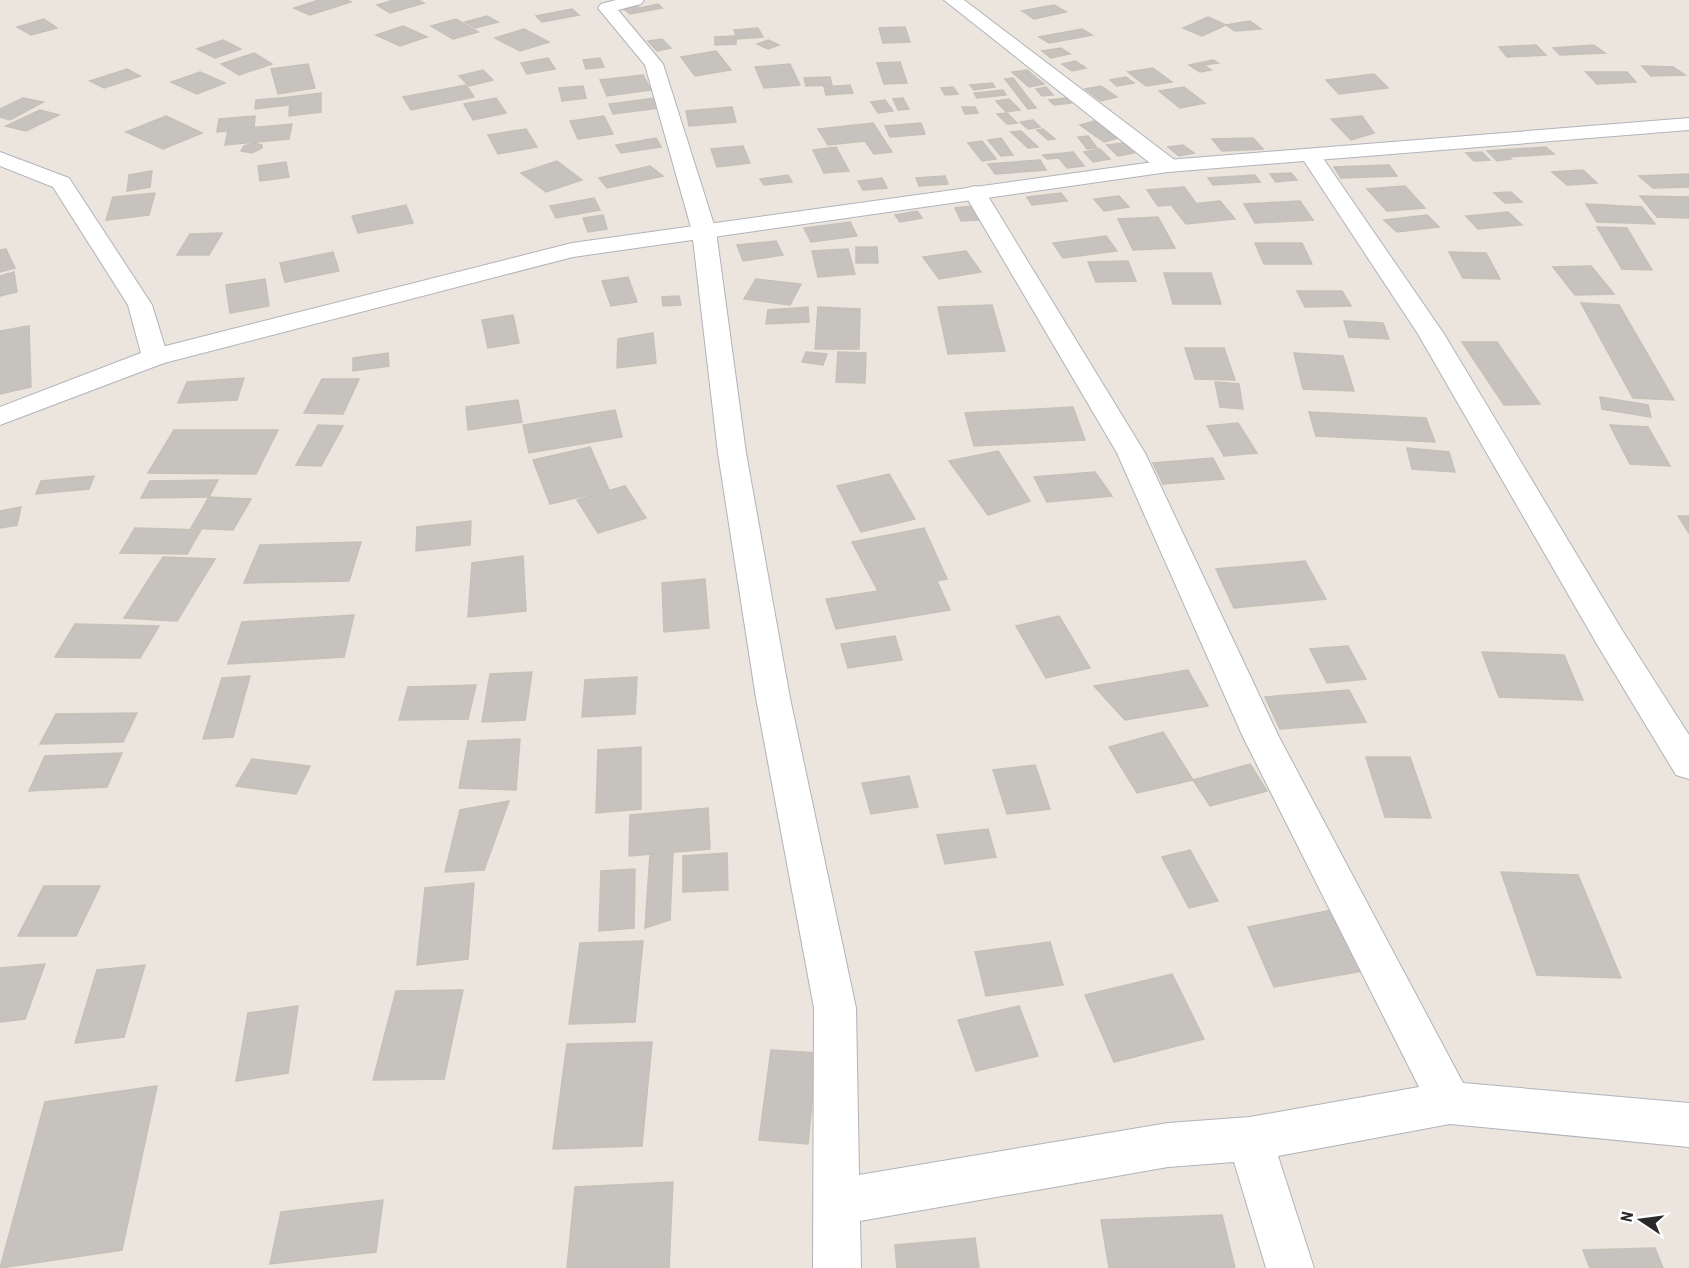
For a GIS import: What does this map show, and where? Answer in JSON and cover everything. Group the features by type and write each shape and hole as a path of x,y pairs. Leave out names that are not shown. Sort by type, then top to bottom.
{"street":[{"path":"634,0 607,8 654,64 704,231 738,488 773,698 834,1008 837,1268"},
{"path":"953,0 1168,166"},
{"path":"0,417 155,357 572,250 1168,166 1689,124"},
{"path":"1311,155 1431,334 1610,638 1689,765"},
{"path":"0,158 61,183 140,305 155,357"},
{"path":"975,193 1131,453 1261,737 1450,1103"},
{"path":"837,1202 1168,1145 1250,1139 1450,1103 1689,1125"},
{"path":"1250,1139 1290,1268"}],"building":[{"path":"319,0 351,2 310,15 294,8"},
{"path":"394,0 418,0 424,3 390,13 377,5"},
{"path":"658,4 662,8 630,14 624,9 635,6 640,8"},
{"path":"1054,5 1066,12 1034,19 1022,11"},
{"path":"572,9 579,15 542,22 536,16"},
{"path":"487,16 498,22 475,28 465,22"},
{"path":"1208,17 1226,25 1202,36 1183,28"},
{"path":"44,19 57,28 31,35 17,27"},
{"path":"456,19 478,32 453,39 431,26"},
{"path":"1250,21 1261,29 1235,31 1226,25"},
{"path":"403,26 427,37 400,46 376,35"},
{"path":"905,27 910,42 883,43 879,28"},
{"path":"758,28 763,37 737,39 734,30"},
{"path":"524,29 549,42 520,51 495,38"},
{"path":"1082,29 1092,35 1049,43 1039,37"},
{"path":"736,36 736,44 715,45 715,37"},
{"path":"662,39 671,48 657,51 648,41"},
{"path":"223,40 241,49 215,58 197,49"},
{"path":"768,40 779,45 768,49 757,44"},
{"path":"1536,45 1546,55 1507,57 1499,47"},
{"path":"1594,45 1605,53 1560,55 1553,48"},
{"path":"1061,48 1070,54 1051,58 1042,51"},
{"path":"716,51 731,70 695,76 681,57"},
{"path":"254,53 272,64 239,75 221,64"},
{"path":"548,58 555,69 527,74 521,63"},
{"path":"600,58 604,67 586,69 583,60"},
{"path":"1213,60 1218,63 1204,65 1211,70 1200,72 1189,65"},
{"path":"1075,61 1086,68 1072,71 1062,64"},
{"path":"900,62 907,83 884,84 877,63"},
{"path":"308,64 315,88 278,94 271,69"},
{"path":"790,64 800,85 764,88 755,67"},
{"path":"1642,66 1673,67 1685,75 1651,76"},
{"path":"1153,68 1172,82 1146,86 1128,72"},
{"path":"127,69 140,76 104,88 90,81"},
{"path":"483,70 493,80 469,86 459,76"},
{"path":"1027,70 1044,84 1029,87 1012,72"},
{"path":"200,72 225,83 197,94 171,82"},
{"path":"1586,72 1627,72 1636,82 1597,84"},
{"path":"1374,74 1388,88 1339,94 1326,80"},
{"path":"643,75 651,90 607,96 600,80"},
{"path":"830,77 832,85 806,86 804,78"},
{"path":"1126,77 1134,83 1117,86 1110,80"},
{"path":"1013,78 1036,108 1028,109 1005,79"},
{"path":"992,83 995,87 974,90 970,85"},
{"path":"466,85 474,97 411,110 403,97"},
{"path":"850,85 853,93 826,95 824,87"},
{"path":"583,86 586,98 562,101 559,88"},
{"path":"1101,86 1117,97 1101,101 1085,89"},
{"path":"953,87 958,94 945,95 941,88"},
{"path":"1046,87 1053,95 1042,96 1036,89"},
{"path":"1184,87 1205,103 1180,108 1159,91"},
{"path":"1003,90 1006,95 977,98 974,93"},
{"path":"321,93 321,112 289,116 290,97"},
{"path":"290,97 288,105 255,109 256,100"},
{"path":"23,98 43,102 10,120 0,117 0,109"},
{"path":"496,98 506,113 473,120 464,104"},
{"path":"655,98 660,108 613,114 609,104"},
{"path":"903,98 909,109 898,110 893,99"},
{"path":"1066,98 1071,103 1054,105 1049,100"},
{"path":"1009,99 1020,110 1006,112 996,101"},
{"path":"885,100 893,111 878,113 871,102"},
{"path":"732,107 736,122 689,126 686,111"},
{"path":"962,107 975,107 978,113 965,114"},
{"path":"40,110 59,115 26,131 6,126"},
{"path":"1007,113 1017,123 1007,124 997,114"},
{"path":"166,116 202,133 163,149 126,132"},
{"path":"255,116 254,128 217,132 219,119"},
{"path":"604,116 613,134 578,139 570,121"},
{"path":"1362,116 1374,133 1351,140 1331,119"},
{"path":"1033,120 1040,127 1028,129 1020,122"},
{"path":"1094,121 1119,138 1104,142 1080,125"},
{"path":"873,123 892,152 874,154 865,141 828,145 818,129"},
{"path":"921,123 925,134 890,137 885,126"},
{"path":"292,124 289,139 225,145 228,130"},
{"path":"526,129 537,147 498,154 488,135"},
{"path":"1043,129 1055,139 1048,140 1037,130"},
{"path":"1021,131 1038,147 1028,148 1011,132"},
{"path":"1088,136 1097,148 1087,149 1078,137"},
{"path":"656,138 661,147 621,153 616,145"},
{"path":"1001,138 1013,155 1001,156 988,140"},
{"path":"1253,138 1263,149 1222,151 1212,139"},
{"path":"982,141 996,159 982,161 968,143"},
{"path":"254,143 262,145 262,148 252,153 241,151 244,146"},
{"path":"1123,143 1134,153 1118,156 1107,145"},
{"path":"1183,145 1194,153 1179,156 1168,147"},
{"path":"743,146 750,163 717,167 711,149"},
{"path":"836,147 849,171 824,173 813,150"},
{"path":"1546,147 1554,154 1508,157 1501,150"},
{"path":"1100,149 1110,159 1093,162 1084,152"},
{"path":"1501,150 1511,159 1497,161 1487,151"},
{"path":"1073,152 1084,166 1067,168 1059,158 1047,159 1043,155"},
{"path":"1482,152 1490,160 1474,161 1466,153"},
{"path":"1040,160 1046,170 995,174 988,164"},
{"path":"557,161 582,180 546,192 521,173"},
{"path":"286,162 289,177 260,181 258,166"},
{"path":"1389,165 1397,176 1341,178 1334,167"},
{"path":"650,166 663,176 607,188 599,178"},
{"path":"1583,170 1597,183 1567,185 1552,172"},
{"path":"152,171 150,187 127,191 129,175"},
{"path":"1291,173 1297,180 1276,182 1270,174"},
{"path":"1689,174 1689,187 1653,188 1639,176"},
{"path":"788,175 792,182 764,185 760,179"},
{"path":"1255,175 1260,182 1213,185 1208,178"},
{"path":"945,176 948,184 919,186 916,178"},
{"path":"882,178 887,188 863,190 858,181"},
{"path":"1405,186 1425,208 1387,211 1367,189"},
{"path":"1184,187 1196,203 1158,206 1147,190"},
{"path":"1511,192 1522,202 1505,203 1494,193"},
{"path":"155,193 149,215 106,220 113,197"},
{"path":"1061,193 1067,201 1032,205 1027,197"},
{"path":"1119,196 1129,207 1104,211 1094,199"},
{"path":"1640,196 1689,197 1689,218 1657,217"},
{"path":"594,198 600,210 556,218 550,206"},
{"path":"1220,201 1235,219 1186,224 1172,206"},
{"path":"1300,201 1313,220 1255,223 1244,204"},
{"path":"1586,204 1642,207 1655,224 1597,222"},
{"path":"406,205 413,223 358,233 352,216"},
{"path":"973,206 979,220 961,221 955,208"},
{"path":"917,211 922,218 900,222 895,215"},
{"path":"1508,212 1522,225 1478,229 1466,216"},
{"path":"603,215 607,229 588,232 583,218"},
{"path":"1427,215 1439,227 1397,232 1384,220"},
{"path":"1158,217 1175,248 1133,250 1118,219"},
{"path":"850,222 857,236 811,242 804,228"},
{"path":"1597,227 1627,228 1652,270 1622,269"},
{"path":"222,233 209,255 177,255 190,234"},
{"path":"1106,236 1117,251 1063,258 1053,243"},
{"path":"776,241 783,255 743,261 737,245"},
{"path":"1255,243 1302,243 1312,264 1264,264"},
{"path":"856,247 877,247 878,263 856,263"},
{"path":"6,249 15,268 0,272 0,250"},
{"path":"848,249 855,274 818,277 812,251"},
{"path":"966,251 981,272 939,279 923,257"},
{"path":"333,252 339,271 285,282 280,263"},
{"path":"1449,252 1486,253 1500,279 1463,278"},
{"path":"1128,261 1136,281 1096,282 1088,262"},
{"path":"1591,266 1614,294 1575,295 1553,267"},
{"path":"14,272 17,292 0,296 0,276"},
{"path":"1164,273 1211,273 1221,304 1173,304"},
{"path":"628,277 637,302 611,306 602,281"},
{"path":"265,279 269,306 230,313 226,285"},
{"path":"756,279 801,284 790,305 744,299"},
{"path":"1297,291 1342,291 1351,306 1305,307"},
{"path":"679,296 681,305 663,306 662,297"},
{"path":"1581,303 1619,305 1674,400 1633,398"},
{"path":"992,305 1005,351 948,354 938,307"},
{"path":"808,307 809,322 766,324 768,310"},
{"path":"818,307 860,309 859,349 815,349"},
{"path":"513,315 519,343 488,348 482,320"},
{"path":"1344,321 1383,323 1389,339 1349,337"},
{"path":"29,326 31,387 0,394 0,331"},
{"path":"653,333 656,363 617,368 618,339"},
{"path":"1462,342 1497,342 1540,404 1504,405"},
{"path":"1185,348 1224,348 1235,380 1195,379"},
{"path":"806,352 827,354 823,365 802,362"},
{"path":"838,352 866,353 865,383 836,382"},
{"path":"388,353 389,366 353,371 353,358"},
{"path":"1294,353 1343,356 1354,391 1303,389"},
{"path":"244,378 237,400 178,403 187,382"},
{"path":"322,379 359,379 343,414 304,413"},
{"path":"1215,382 1239,384 1243,409 1220,407"},
{"path":"1600,397 1648,405 1651,417 1602,409"},
{"path":"518,400 522,422 468,430 466,407"},
{"path":"1073,407 1085,440 974,446 965,413"},
{"path":"615,410 622,437 529,453 523,425"},
{"path":"1309,412 1426,418 1435,442 1316,436"},
{"path":"1238,423 1257,453 1224,456 1207,426"},
{"path":"318,425 343,426 321,466 296,465"},
{"path":"1610,425 1648,427 1670,466 1630,464"},
{"path":"174,430 278,430 256,474 148,473"},
{"path":"590,447 609,490 550,504 533,460"},
{"path":"1407,448 1449,452 1455,472 1412,469"},
{"path":"998,451 1030,501 988,515 949,461"},
{"path":"1213,458 1224,479 1163,484 1153,463"},
{"path":"1095,472 1112,496 1047,502 1034,477"},
{"path":"889,474 915,519 861,532 837,486"},
{"path":"94,476 89,489 36,494 41,481"},
{"path":"218,480 209,497 141,498 150,481"},
{"path":"625,486 646,518 598,533 577,500"},
{"path":"209,497 251,499 233,530 191,528"},
{"path":"21,507 17,525 0,528 0,511"},
{"path":"1678,516 1689,516 1689,533"},
{"path":"471,521 470,545 416,551 417,527"},
{"path":"135,528 201,530 187,554 120,553"},
{"path":"924,528 947,579 937,581 950,610 836,629 826,599 878,591 852,542"},
{"path":"361,542 349,581 244,583 260,545"},
{"path":"523,556 526,611 468,617 472,563"},
{"path":"163,557 215,559 177,621 124,618"},
{"path":"1305,561 1326,599 1234,608 1216,569"},
{"path":"705,579 709,628 664,632 662,583"},
{"path":"354,615 344,657 228,664 242,622"},
{"path":"1059,616 1090,668 1046,678 1016,626"},
{"path":"75,624 159,626 140,658 55,657"},
{"path":"895,636 902,660 848,668 841,644"},
{"path":"1348,646 1366,679 1327,683 1310,649"},
{"path":"1482,652 1564,655 1583,700 1499,697"},
{"path":"1188,670 1208,706 1125,720 1094,686"},
{"path":"532,672 525,720 482,722 490,674"},
{"path":"250,676 233,737 203,739 222,678"},
{"path":"637,677 635,714 582,717 585,680"},
{"path":"476,685 468,719 399,720 408,687"},
{"path":"1349,690 1366,722 1280,729 1265,697"},
{"path":"137,713 123,742 40,744 56,714"},
{"path":"1163,732 1193,780 1137,793 1109,747"},
{"path":"520,739 516,790 459,788 468,741"},
{"path":"641,747 641,809 596,813 598,750"},
{"path":"122,753 107,787 29,791 45,756"},
{"path":"1366,757 1410,757 1431,818 1385,817"},
{"path":"252,759 310,766 296,794 236,786"},
{"path":"1250,764 1267,791 1210,806 1193,780"},
{"path":"1035,765 1050,809 1007,814 993,770"},
{"path":"909,776 918,807 871,814 862,783"},
{"path":"509,801 484,870 445,872 460,810"},
{"path":"708,808 710,849 629,856 630,815"},
{"path":"988,829 996,857 945,864 937,835"},
{"path":"1190,850 1218,901 1189,908 1162,857"},
{"path":"673,853 670,920 645,928 650,854"},
{"path":"727,853 728,890 683,892 683,856"},
{"path":"635,869 634,928 599,931 601,871"},
{"path":"1501,872 1578,875 1621,978 1537,975"},
{"path":"474,883 468,959 417,965 425,888"},
{"path":"44,886 100,886 76,936 18,936"},
{"path":"1331,910 1363,971 1274,987 1248,927"},
{"path":"643,941 635,1022 569,1024 580,943"},
{"path":"1050,942 1063,985 986,996 975,952"},
{"path":"45,964 25,1019 0,1022 0,968"},
{"path":"145,965 124,1037 75,1043 97,970"},
{"path":"1172,974 1204,1039 1114,1062 1085,995"},
{"path":"463,990 444,1079 373,1080 396,991"},
{"path":"298,1006 288,1073 236,1081 248,1013"},
{"path":"1019,1006 1038,1056 976,1071 958,1020"},
{"path":"652,1042 642,1146 553,1149 567,1044"},
{"path":"771,1050 817,1053 808,1144 759,1140"},
{"path":"157,1086 122,1250 0,1268 45,1102"},
{"path":"673,1182 669,1268 567,1268 575,1187"},
{"path":"383,1200 376,1252 270,1264 281,1212"},
{"path":"1222,1215 1235,1268 1109,1268 1101,1220"},
{"path":"975,1238 979,1268 897,1268 895,1245"},
{"path":"1655,1248 1663,1268 1590,1268 1583,1250"}]}
